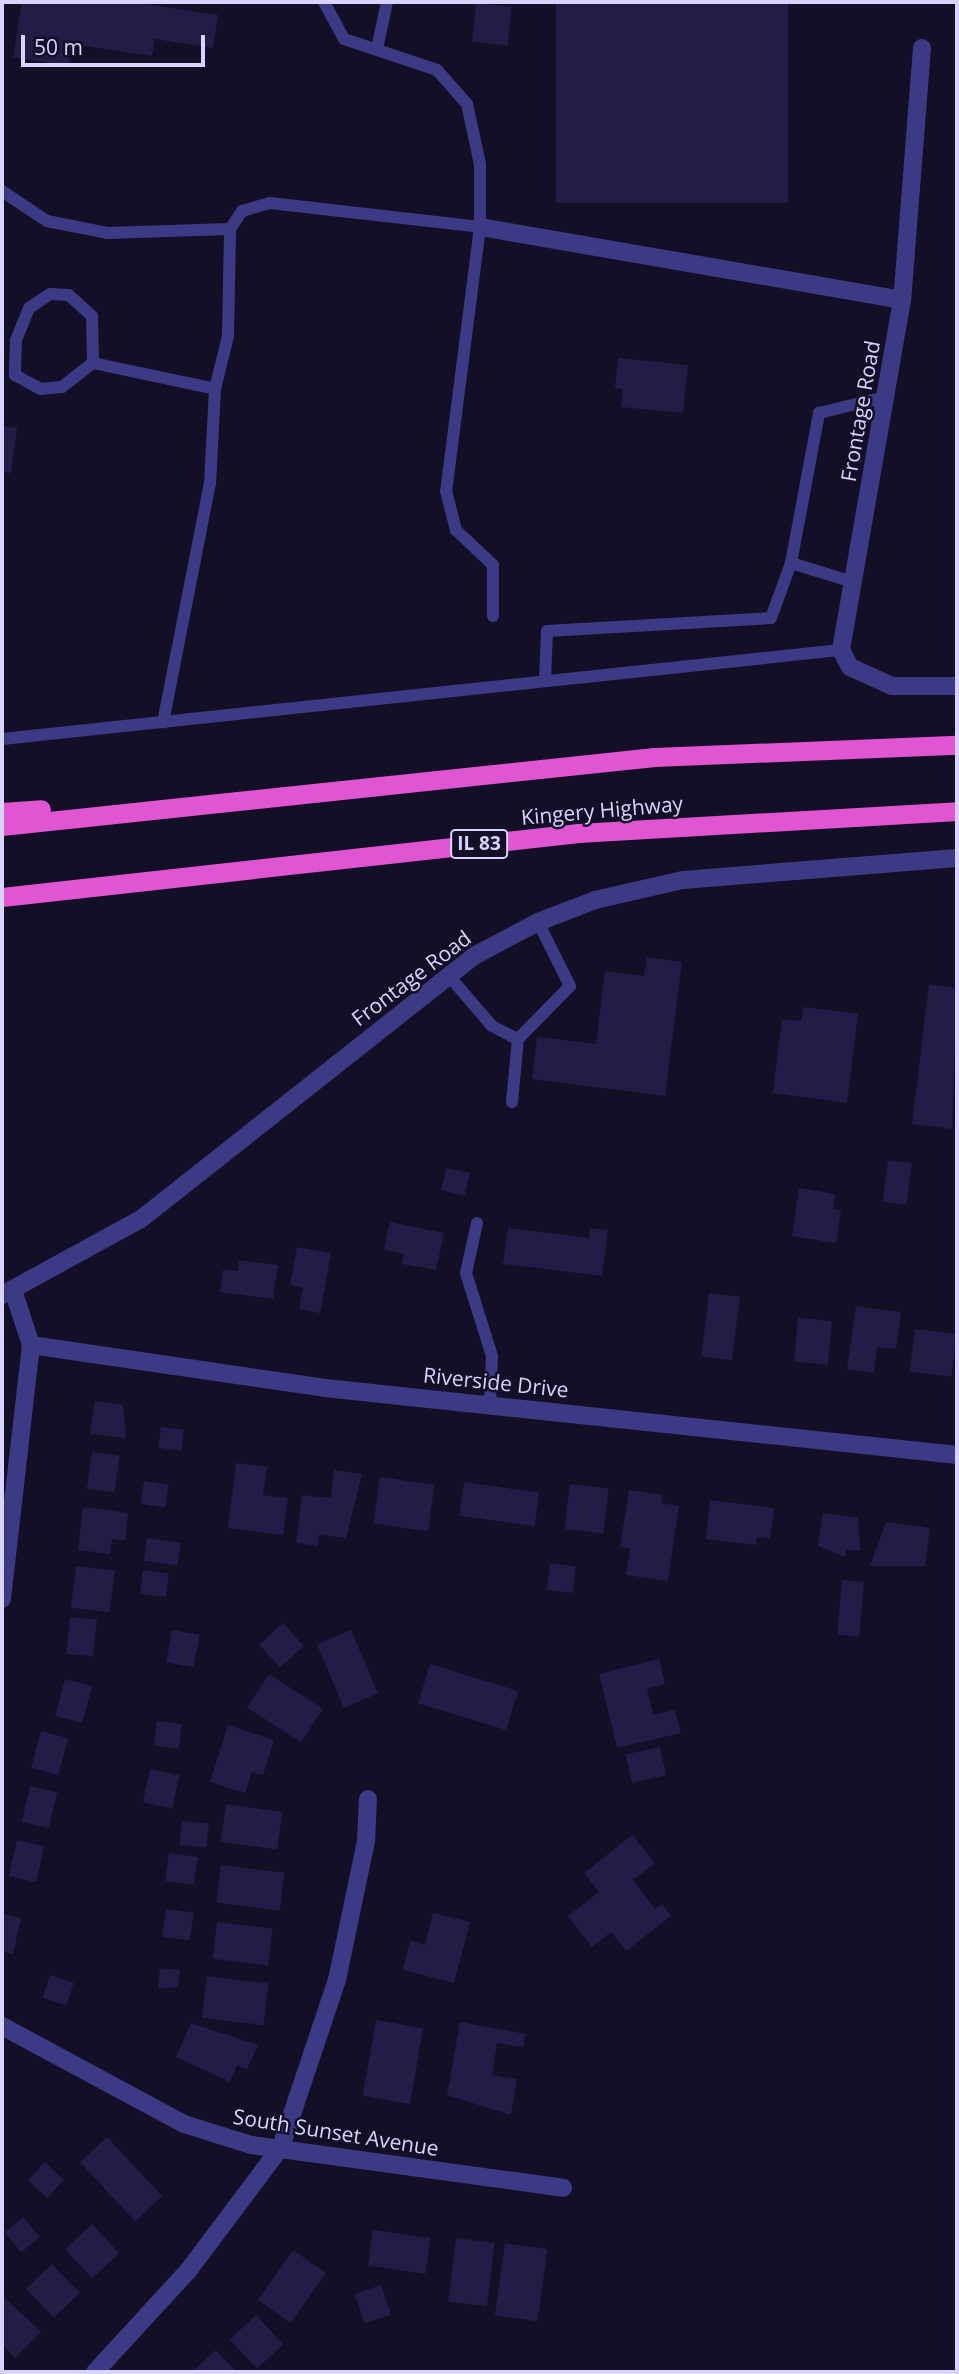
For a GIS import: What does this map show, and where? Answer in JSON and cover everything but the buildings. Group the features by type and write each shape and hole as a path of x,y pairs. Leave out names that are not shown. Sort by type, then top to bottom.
{"highway":[{"path":"2,826 234,798 654,757 957,745"},
{"path":"2,812 234,798"},
{"name":"Kingery Highway","path":"2,897 578,833 957,811"}],"street":[{"name":"Frontage Road","path":"841,650 902,300 922,48"},
{"path":"480,227 902,300"},
{"path":"841,650 850,667 892,686 957,686"},
{"name":"Frontage Road","path":"8,1294 141,1219 449,976 538,922 595,900 683,880 957,858"},
{"path":"2,1600 31,1345 8,1294"},
{"name":"Riverside Drive","path":"31,1345 491,1404 957,1455"},
{"path":"95,2372 188,2271 281,2147 337,1980 366,1841 368,1798"},
{"name":"South Sunset Avenue","path":"2,2026 184,2124 281,2147 562,2188"}],"lane":[{"path":"324,2 344,39 436,70 467,104 480,163 480,227 446,491 456,530 493,565 493,616"},
{"path":"377,49 387,2"},
{"path":"2,191 47,221 107,233 230,229"},
{"path":"163,722 210,483 215,388 228,336 230,229 242,211 270,203 480,227"},
{"path":"93,363 92,316 69,295 50,294 29,308 16,341 15,375 40,389 62,387 93,363 215,388"},
{"path":"545,681 547,631 771,618 791,563 819,413 885,397"},
{"path":"791,563 853,582"},
{"path":"2,739 841,650"},
{"path":"512,1102 518,1039 569,986 538,922"},
{"path":"449,976 492,1026 518,1039"},
{"path":"477,1223 466,1273 492,1356 491,1404"}]}
